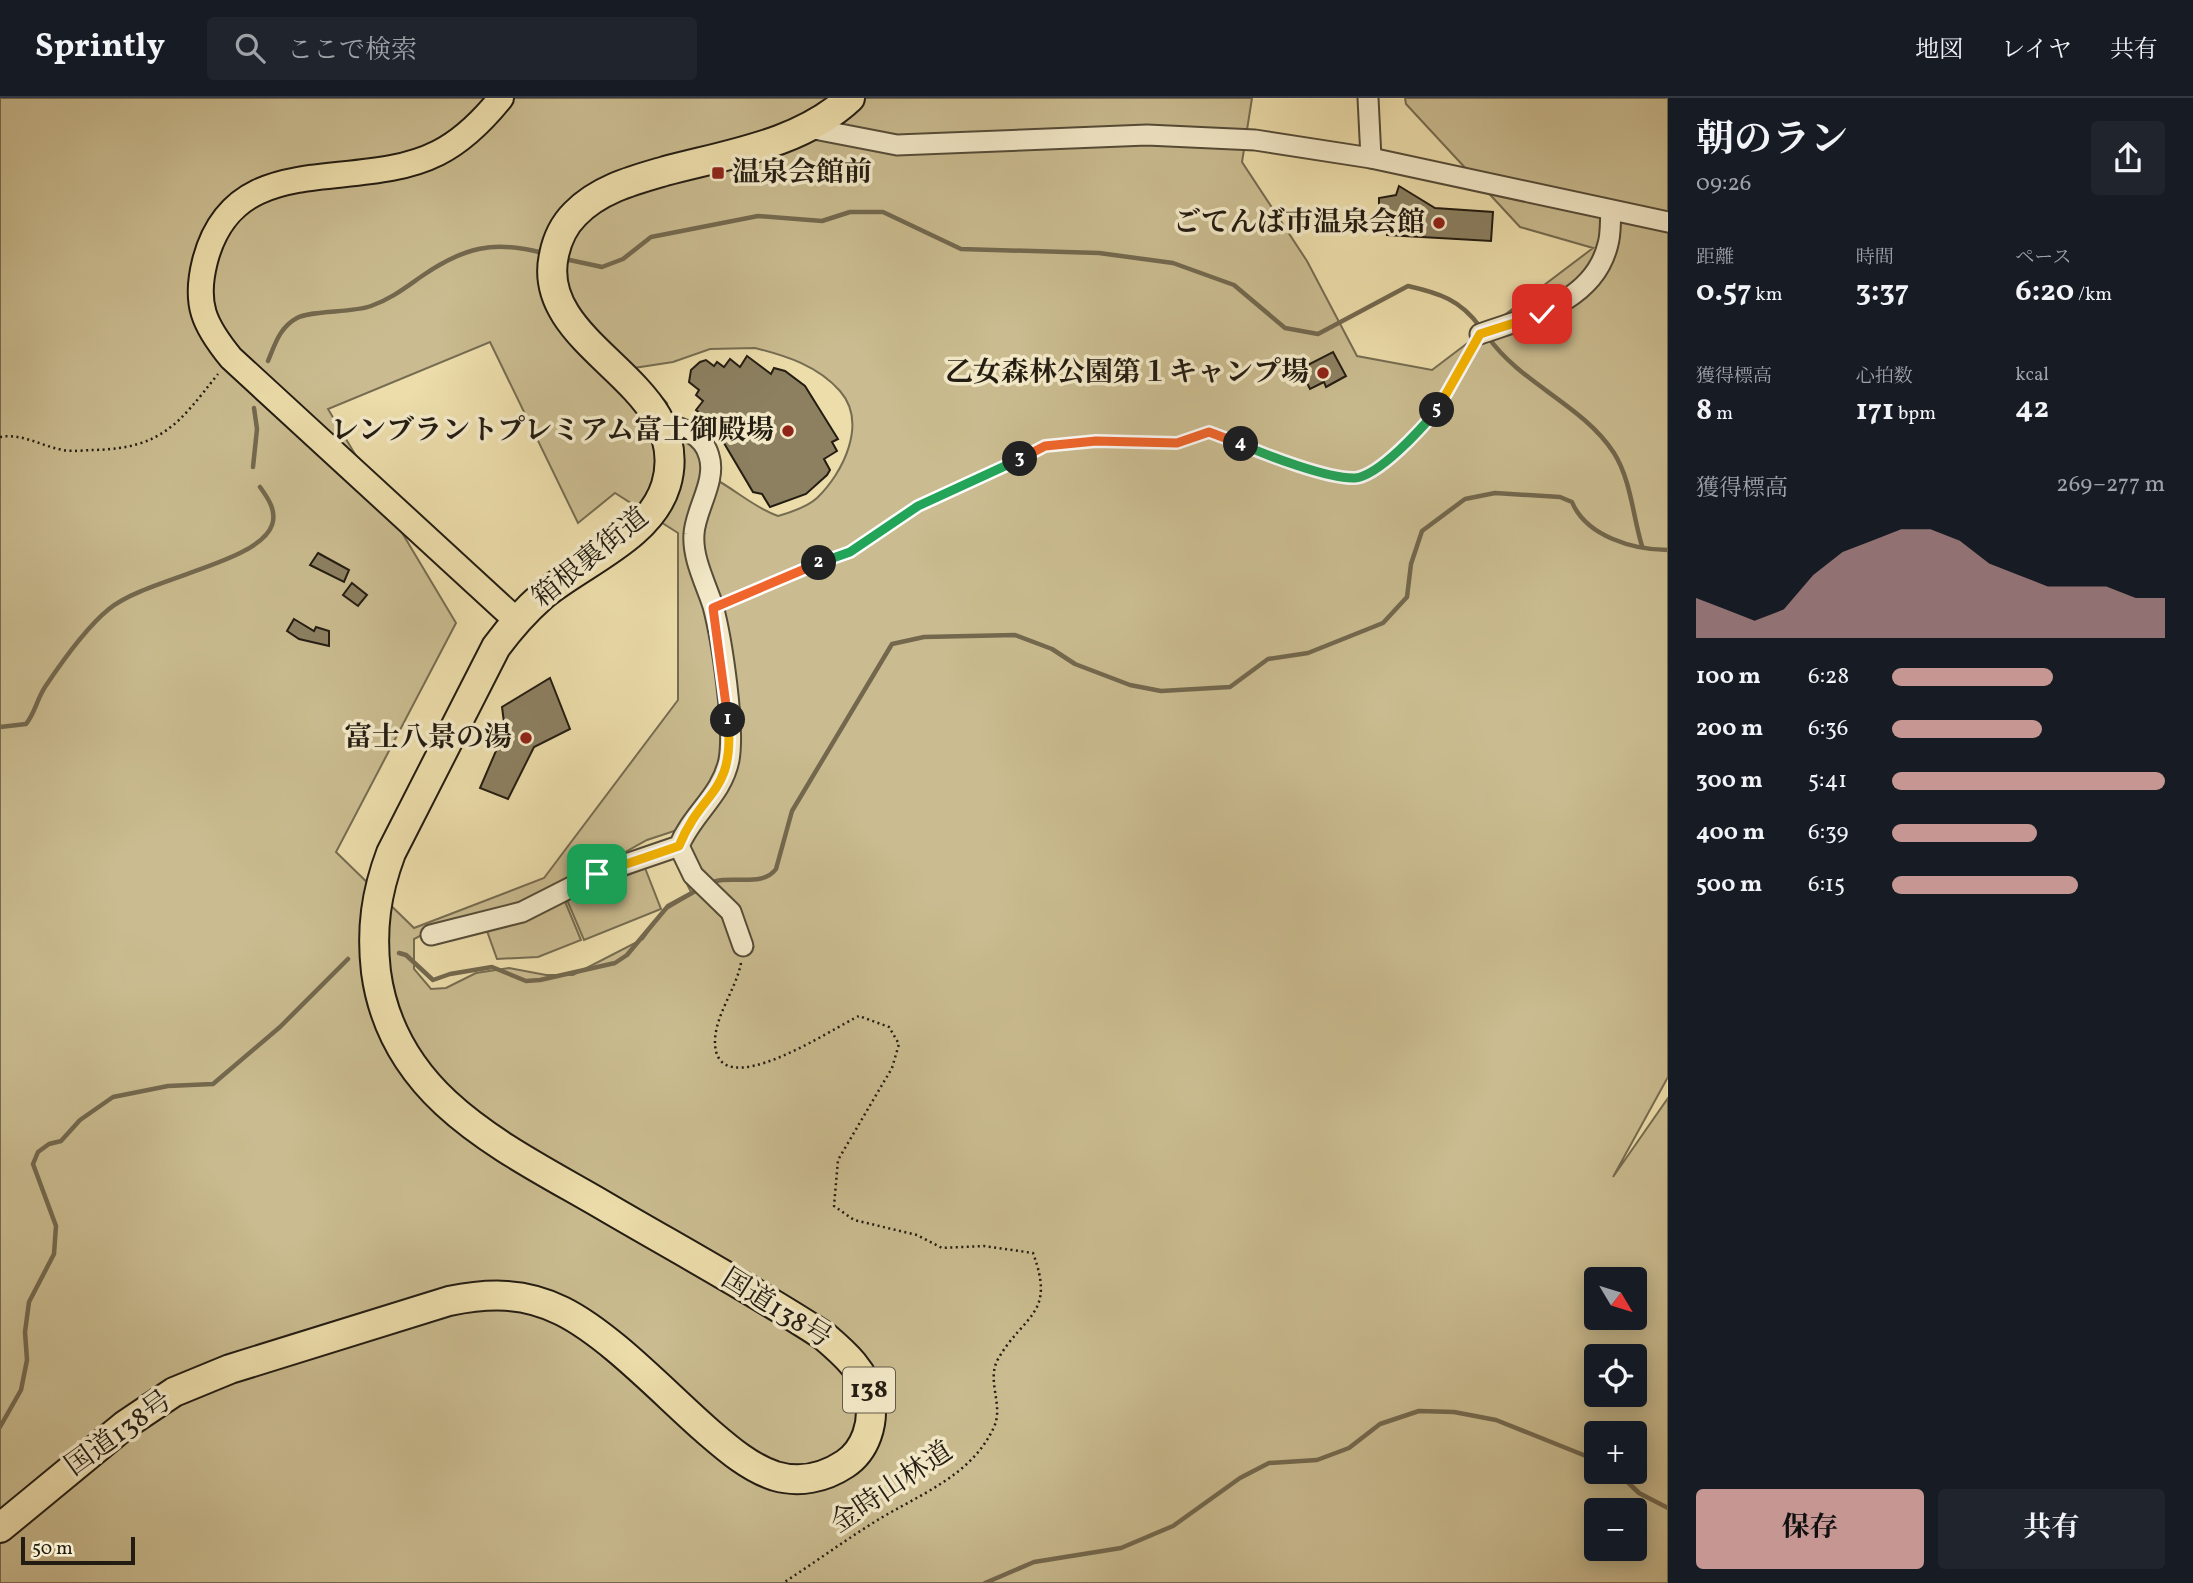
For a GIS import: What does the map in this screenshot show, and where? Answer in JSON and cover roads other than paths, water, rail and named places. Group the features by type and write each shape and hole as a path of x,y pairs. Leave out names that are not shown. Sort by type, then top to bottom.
{"highway":[{"name":"箱根裏街道","path":"516,620 543,595 639,525 655,507 665,486 670,463 667,442 659,422 630,382 575,327 560,306 554,256 575,214 611,189 779,140 809,128 835,112 850,98"},
{"name":"国道138号","path":"0,1528 125,1424 174,1392 230,1369 449,1301 477,1296 523,1297 564,1312 608,1344 733,1451 767,1473 797,1479 818,1478 850,1461 862,1447 872,1411 869,1390 846,1354 794,1316 504,1148 473,1126 421,1079 402,1053 388,1021 374,954 373,918 379,885 391,853 481,672 516,620"}],"main road":[{"path":"502,98 471,130 438,153 401,166 356,175 289,180 251,193 225,217 209,246 199,283 203,318 208,331 231,358 516,620"}],"street":[{"path":"1367,98 1371,158"},
{"path":"809,128 897,145 1147,135 1255,140 1371,158 1668,222"},
{"path":"1480,334 1542,314 1564,302 1583,286 1596,270 1608,245 1611,211"},
{"path":"431,935 522,912 597,874 679,846 693,817 722,782 729,758 727,701 713,608 698,562 694,535 708,481 710,457 698,438 684,429 659,422"},
{"path":"679,846 697,880 716,897 738,924 743,946"}],"waterway":[{"path":"565,259 602,267 623,259 651,237 758,216 822,221 850,212 883,212 961,249 1099,253 1173,263 1234,285 1285,328 1318,334 1408,286 1457,304 1480,327"},
{"path":"268,361 282,331 304,315 371,306 392,296 452,258 480,249 509,247 543,253"},
{"path":"1488,337 1517,368 1586,421 1614,453 1628,487 1642,546"},
{"path":"253,467 257,429 254,408"},
{"path":"0,727 26,724 42,692 59,667 109,609 148,588 246,550 263,538 272,525 273,510 260,487"},
{"path":"708,884 725,880 753,880 770,875 776,869 792,811 892,644 924,637 1015,635 1052,649 1075,664 1130,685 1161,691 1230,687 1268,659 1308,653 1383,623 1407,597 1411,564 1422,531 1465,499 1495,493 1560,497 1572,502 1588,524 1612,539 1640,547 1668,550"},
{"path":"399,953 406,955 433,980 450,974 492,967 526,981 540,980 615,963 627,955 668,906 701,888"},
{"path":"0,1427 21,1390 27,1360 25,1332 29,1302 54,1254 56,1226 33,1164 38,1152 49,1144 61,1141 80,1120 113,1097 168,1086 213,1084 280,1027 348,959"},
{"path":"985,1583 1034,1562 1121,1548 1173,1526 1240,1478 1269,1463 1317,1460 1349,1448 1380,1424 1419,1411 1454,1412 1496,1420 1584,1455"},
{"path":"1630,1484 1639,1493 1668,1508"}],"place":[{"name":"温泉会館前","path":"718,173"},
{"name":"ごてんば市温泉会館","path":"1439,223"},
{"name":"乙女森林公園第１キャンプ場","path":"1323,373"},
{"name":"レンブラントプレミアム富士御殿場","path":"788,431"},
{"name":"富士八景の湯","path":"526,738"}]}
